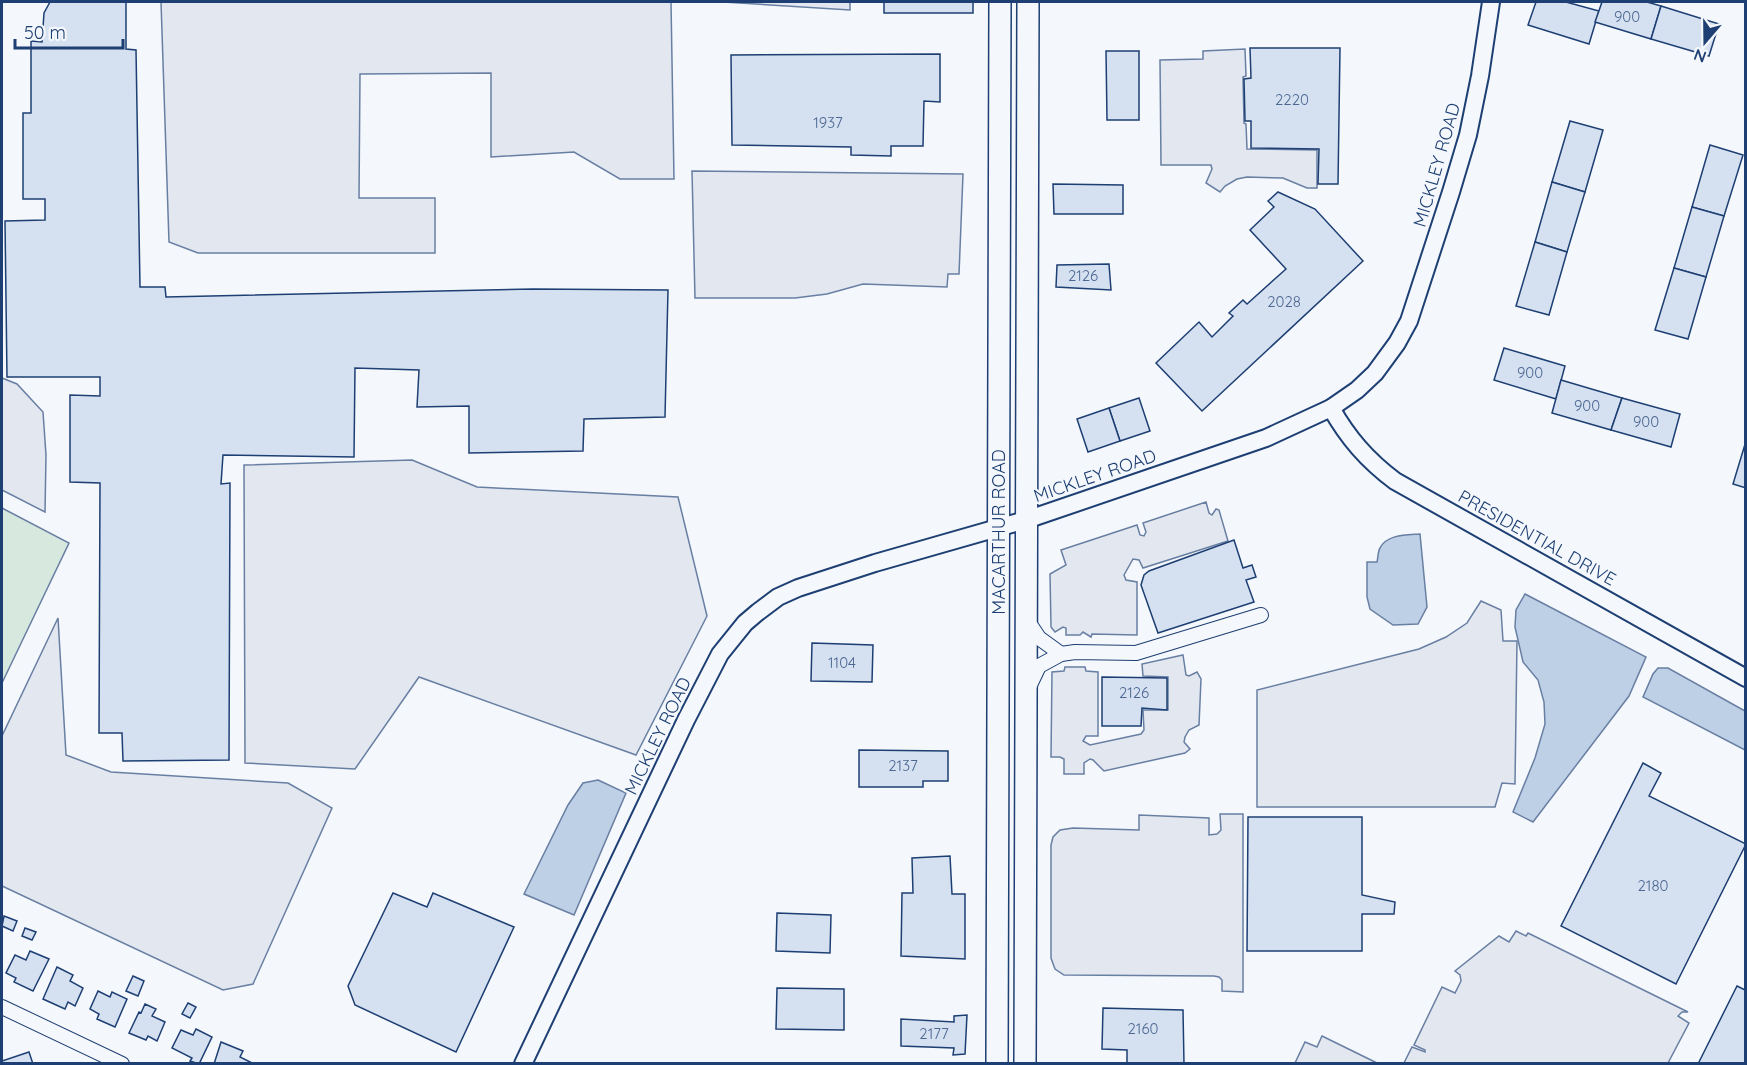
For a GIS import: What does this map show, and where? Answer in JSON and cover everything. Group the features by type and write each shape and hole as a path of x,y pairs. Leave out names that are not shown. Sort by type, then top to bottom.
{"highway":[{"name":"MACARTHUR ROAD","path":"997,1064 1000,2"},
{"name":"MACARTHUR ROAD","path":"1025,1064 1028,2"},
{"path":"1028,32 1031,21 1044,2"}],"street":[{"name":"MICKLEY ROAD","path":"524,1064 686,720 720,654 745,623 778,597 798,588 874,563 1027,520 1266,438 1331,408 1357,390 1375,373 1397,343 1409,321 1451,192 1468,135 1491,2"},
{"name":"PRESIDENTIAL DRIVE","path":"1331,408 1358,449 1395,481 1746,678"},
{"path":"1026,695 1039,666 1061,654 1136,652 1261,615"},
{"path":"1026,618 1039,638 1061,654"},
{"path":"2,1007 122,1064"}],"shaded area":[{"path":"161,2 671,2 674,179 620,179 574,152 491,157 491,73 360,74 359,198 435,198 435,253 198,253 169,242"},
{"path":"723,2 850,2 850,10"},
{"path":"1245,49 1246,76 1243,77 1247,149 1317,150 1317,188 1307,188 1283,178 1247,177 1237,179 1220,192 1206,183 1212,169 1211,165 1161,165 1160,60 1203,59 1203,51"},
{"path":"692,171 963,174 959,274 948,274 947,287 863,284 827,294 795,298 695,298"},
{"path":"2,378 17,384 43,412 46,455 45,512 2,490"},
{"path":"412,460 477,487 678,497 707,616 636,755 419,677 355,769 245,763 244,465"},
{"path":"1206,502 1209,513 1212,515 1216,509 1219,510 1228,541 1143,568 1139,560 1133,559 1124,575 1126,580 1137,582 1137,635 1092,634 1091,637 1083,632 1080,635 1066,635 1066,628 1063,627 1055,632 1051,627 1050,574 1066,565 1061,550 1137,525 1140,535 1144,536 1146,532 1143,523"},
{"path":"2,508 69,543 2,683"},
{"path":"1481,601 1501,610 1503,641 1517,641 1515,784 1502,783 1495,807 1257,807 1257,690 1419,649 1446,637 1467,623"},
{"path":"58,618 66,755 111,772 288,783 332,808 253,984 223,990 2,886 2,736"},
{"path":"1183,655 1186,675 1197,672 1201,679 1199,725 1189,730 1184,742 1190,749 1185,753 1104,771 1090,759 1084,763 1084,774 1064,774 1064,759 1051,757 1052,672 1064,671 1065,667 1085,667 1086,671 1098,672 1098,736 1086,736 1083,741 1090,745 1141,734 1144,730 1143,710 1168,710 1168,677 1143,676 1142,664"},
{"path":"1220,814 1243,814 1243,992 1222,991 1222,980 1214,976 1064,975 1055,969 1051,958 1051,845 1053,837 1060,830 1073,828 1139,830 1139,815 1209,818 1209,835 1217,834 1221,830"},
{"path":"1516,931 1526,936 1528,933 1688,1012 1682,1012 1678,1016 1689,1023 1668,1063 1404,1063 1412,1047 1425,1052 1414,1045 1442,987 1455,993 1461,981 1460,975 1455,971 1499,936 1509,942"},
{"path":"1322,1036 1377,1063 1295,1063 1305,1042 1317,1047"}],"water":[{"path":"1420,534 1427,607 1418,624 1393,625 1370,609 1367,597 1367,562 1377,562 1379,549 1387,540 1398,536"},
{"path":"1525,594 1646,657 1629,696 1533,822 1513,812 1535,758 1545,724 1544,702 1538,680 1523,662 1515,627 1516,610"},
{"path":"1658,668 1668,668 1745,711 1745,750 1643,697"},
{"path":"598,780 626,793 574,915 524,894 568,805 583,783"}],"building":[{"path":"50,2 126,2 126,49 136,50 140,287 165,287 166,297 533,289 668,290 665,417 584,419 583,451 469,453 469,406 417,407 419,370 355,368 354,457 223,455 221,484 230,483 229,760 123,761 122,733 99,733 100,483 70,482 70,395 100,396 100,377 7,377 5,221 45,220 45,199 23,199 23,113 31,113 31,41 42,42 44,13"},
{"path":"884,2 973,2 973,13 884,13"},
{"path":"1536,2 1566,2 1599,11 1589,44 1528,25"},
{"path":"1602,2 1647,2 1661,6 1651,39 1595,22"},
{"path":"1661,6 1719,24 1709,56 1651,39"},
{"path":"1250,48 1340,48 1338,184 1318,184 1319,149 1251,148 1251,121 1245,121 1244,79 1251,78"},
{"path":"1106,51 1139,51 1139,120 1107,120"},
{"path":"940,54 940,102 924,101 923,146 891,146 891,156 851,155 851,147 732,145 731,55"},
{"path":"1570,121 1603,130 1585,192 1552,182"},
{"path":"1710,145 1743,155 1724,216 1692,207"},
{"path":"1552,182 1585,192 1567,252 1535,242"},
{"path":"1053,184 1123,185 1123,214 1054,214"},
{"path":"1278,192 1315,209 1363,261 1202,411 1156,363 1199,322 1212,337 1233,316 1229,313 1243,300 1247,304 1286,269 1250,230 1274,207 1268,201"},
{"path":"1692,207 1724,216 1706,277 1674,268"},
{"path":"1535,242 1567,252 1549,315 1516,306"},
{"path":"1109,264 1111,290 1056,287 1057,265"},
{"path":"1674,268 1706,277 1688,339 1655,330"},
{"path":"1504,348 1565,366 1556,399 1494,380"},
{"path":"1561,380 1622,398 1611,430 1552,413"},
{"path":"1139,398 1150,431 1120,441 1109,408"},
{"path":"1622,398 1680,414 1671,447 1611,430"},
{"path":"1109,408 1120,441 1088,452 1077,419"},
{"path":"1746,441 1746,488 1733,484"},
{"path":"1234,540 1243,568 1252,565 1256,577 1246,580 1254,602 1158,633 1141,585 1144,575 1149,571"},
{"path":"812,643 873,645 872,682 811,681"},
{"path":"1102,677 1167,678 1167,710 1142,708 1141,726 1102,726"},
{"path":"859,750 948,751 948,781 923,781 923,787 859,787"},
{"path":"1643,763 1661,773 1649,796 1746,844 1676,984 1561,926"},
{"path":"1248,817 1362,817 1362,895 1395,902 1394,914 1362,914 1362,951 1247,951"},
{"path":"950,856 952,894 965,894 965,959 901,956 902,893 913,893 912,858"},
{"path":"393,893 427,907 433,893 514,927 456,1052 355,1005 348,986"},
{"path":"777,913 831,915 830,953 776,951"},
{"path":"4,916 17,921 13,931 2,926"},
{"path":"25,928 36,932 32,940 22,936"},
{"path":"30,951 49,959 33,991 14,982 16,978 6,973 15,955 26,960"},
{"path":"57,967 73,975 70,981 83,988 75,1006 68,1002 65,1009 43,999"},
{"path":"133,976 144,981 138,996 126,991"},
{"path":"1737,986 1745,990 1746,988 1746,1064 1698,1064"},
{"path":"777,988 844,989 844,1030 776,1029"},
{"path":"98,991 110,997 112,992 127,999 115,1027 97,1019 99,1014 90,1009"},
{"path":"188,1003 196,1007 190,1018 182,1014"},
{"path":"145,1004 156,1009 152,1016 165,1022 157,1041 148,1036 146,1040 129,1033"},
{"path":"1103,1008 1183,1010 1184,1064 1127,1064 1127,1050 1102,1049"},
{"path":"967,1015 965,1054 953,1055 954,1048 901,1046 901,1019 954,1022 954,1016"},
{"path":"196,1029 212,1037 199,1064 190,1061 192,1058 172,1048 181,1030 193,1035"},
{"path":"221,1042 243,1051 240,1057 254,1064 214,1064"},
{"path":"29,1052 33,1064 2,1064 2,1061"}]}
